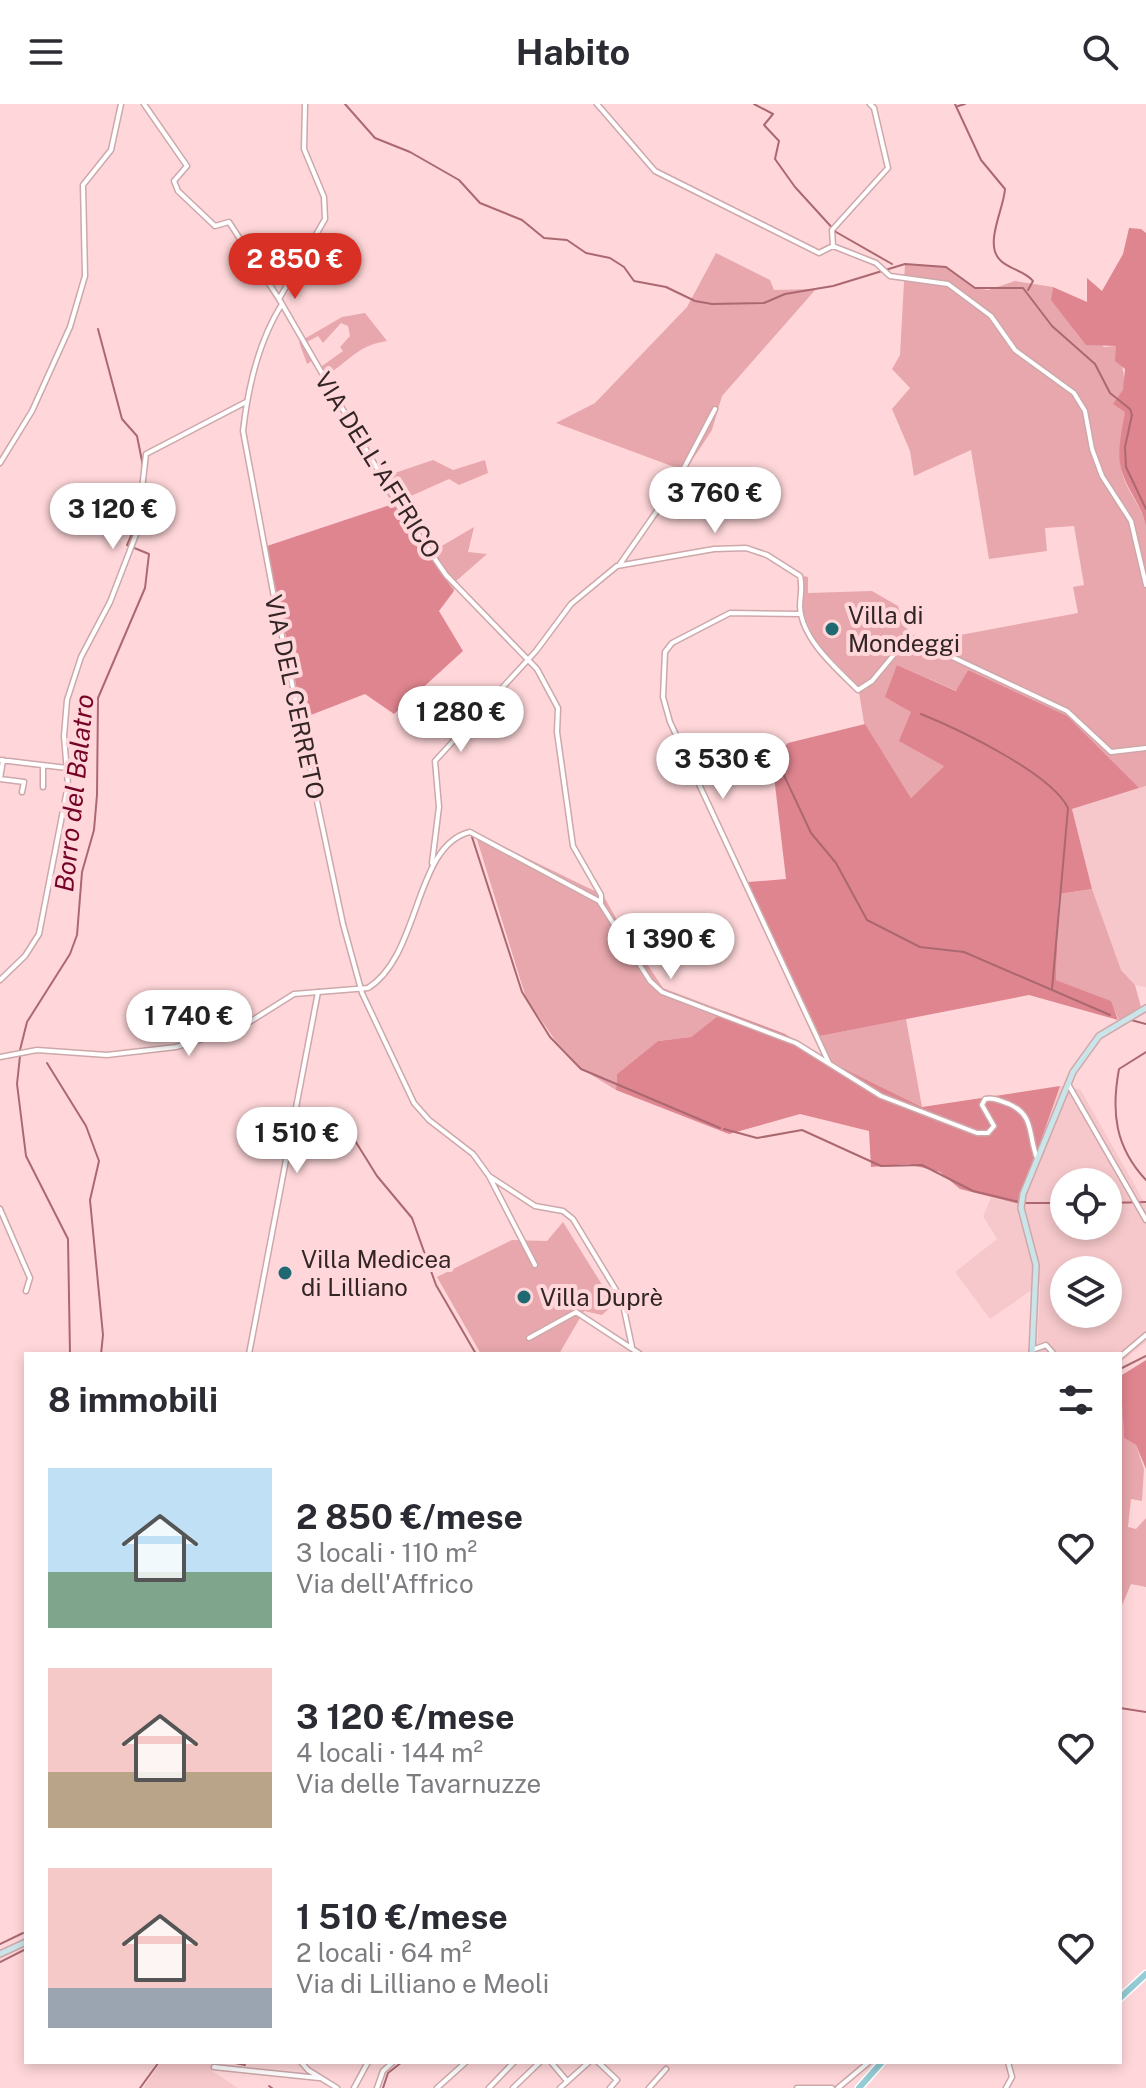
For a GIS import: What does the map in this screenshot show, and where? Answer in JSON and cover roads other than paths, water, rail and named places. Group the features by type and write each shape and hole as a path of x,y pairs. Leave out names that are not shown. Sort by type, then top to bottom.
{"main road":[{"path":"1032,1352 1036,1265 1021,1202 1067,1084 1099,1036 1146,1008"},
{"path":"0,1954 24,1942"},
{"path":"1122,1996 1146,1974"},
{"path":"859,2088 880,2064"}],"street":[{"path":"0,463 32,411 70,327 85,276 83,185 111,150 121,104"},
{"name":"VIA DELL'AFFRICO","path":"144,104 187,166 174,181 178,191 215,226 229,222 280,301 401,510 457,589 522,650 537,669 558,708 557,732 573,846 601,895 601,903 659,990 784,1038 881,1096 981,1134 990,1132 994,1126 982,1105 985,1099 992,1097 1017,1108 1029,1121 1039,1159"},
{"name":"VIA DEL CERRETO","path":"305,104 304,149 324,197 325,219 262,335 246,402 243,431 246,459 343,924 361,991 414,1103 429,1120 466,1145 489,1176"},
{"path":"597,104 655,171 819,253 833,246"},
{"path":"833,246 832,230 888,168 874,108 870,104"},
{"path":"833,246 883,268 888,275 948,284 991,316 1015,350 1074,393 1085,411 1092,449 1102,476 1131,521 1146,585"},
{"path":"0,980 25,956 39,934 68,785 64,719 69,688 137,532 147,474 146,454 246,402"},
{"path":"0,1057 37,1050 107,1055 176,1047 240,1028 294,994 361,991 376,982 400,951 432,863 439,807 435,761 524,665 571,604 620,564 675,485 715,409"},
{"path":"620,564 714,549 755,550 800,576 802,614 822,653 858,690 872,681 907,639 914,639 1067,711 1111,752 1146,748"},
{"path":"802,614 730,613 672,643 665,652 663,697 670,722 830,1065"},
{"path":"522,650 524,665"},
{"path":"536,651 537,669"},
{"path":"22,792 24,782 0,779 1,760 67,768"},
{"path":"43,766 43,787"},
{"path":"432,863 461,836 470,832 601,903"},
{"path":"249,1352 318,992"},
{"path":"1067,1084 1146,1220"},
{"path":"489,1176 535,1265"},
{"path":"489,1176 535,1206 563,1211 573,1219 622,1300 632,1347"},
{"path":"0,1209 30,1278 26,1291"},
{"path":"529,1338 576,1312 638,1352"},
{"path":"1122,1355 1146,1335"},
{"path":"1032,1352 1046,1345 1052,1352"},
{"path":"303,2064 337,2088"},
{"path":"354,2088 367,2064"},
{"path":"377,2088 383,2071 391,2064"},
{"path":"437,2088 464,2064"},
{"path":"489,2088 512,2064"},
{"path":"513,2088 538,2064"},
{"path":"553,2064 567,2081"},
{"path":"560,2088 587,2064"},
{"path":"600,2064 617,2080 610,2088"},
{"path":"838,2088 867,2064"},
{"path":"1006,2088 1012,2077 1009,2064"},
{"path":"214,2067 319,2078"},
{"path":"649,2088 666,2069"},
{"path":"797,2088 832,2088"}],"waterway":[{"path":"345,104 375,138 410,152 459,180 480,203 522,220 544,238 567,240 586,253 610,258 624,267 634,281 666,287 695,301 712,304 764,303 785,294 833,286 905,264 946,267 975,288 1023,288 1052,326 1095,364 1110,393 1130,409 1132,415 1125,447 1126,467 1146,509"},
{"path":"754,104 773,114 764,125 779,141 775,159 795,187 836,232 892,264"},
{"path":"955,104 981,160 1005,189 994,236 996,254 1005,264 1033,281 1028,290"},
{"path":"958,106 965,104"},
{"path":"98,329 122,419 137,436 143,466"},
{"name":"Borro del Balatro","path":"20,1050 27,1022 70,954 77,935 82,872 94,830 98,698 145,588 149,554 127,545 135,527"},
{"path":"921,714 979,741 1024,767 1043,781 1068,808 1052,989"},
{"path":"774,754 811,833 836,863 867,920 920,947 964,952 1110,1015"},
{"path":"472,837 522,992 550,1037 581,1069 720,1128"},
{"path":"1131,1020 1146,1024"},
{"path":"1146,1052 1119,1069 1115,1100 1122,1142 1146,1180"},
{"name":"Borro del Balatro","path":"20,1056 17,1084 26,1156 68,1239 70,1352"},
{"path":"47,1063 86,1126 99,1161 90,1200 103,1335 101,1352"},
{"path":"302,1112 344,1123 377,1176 412,1218 436,1285 475,1352"},
{"path":"724,1129 757,1138 802,1130 881,1166 922,1165 973,1191 1019,1202"},
{"path":"1122,1203 1146,1202"},
{"path":"1025,1203 1050,1203"},
{"path":"1122,1368 1146,1356"},
{"path":"1122,1708 1146,1712"},
{"path":"0,1944 23,1933"},
{"path":"0,1962 24,1950"},
{"path":"140,2088 158,2064"},
{"name":"Borro del Balatro","path":"240,2064 245,2065"},
{"path":"383,2088 388,2073 399,2064"}],"place":[{"name":"Villa di Mondeggi","path":"832,629"},
{"name":"Villa Medicea di Lilliano","path":"285,1273"},
{"name":"Villa Duprè","path":"524,1297"}]}
